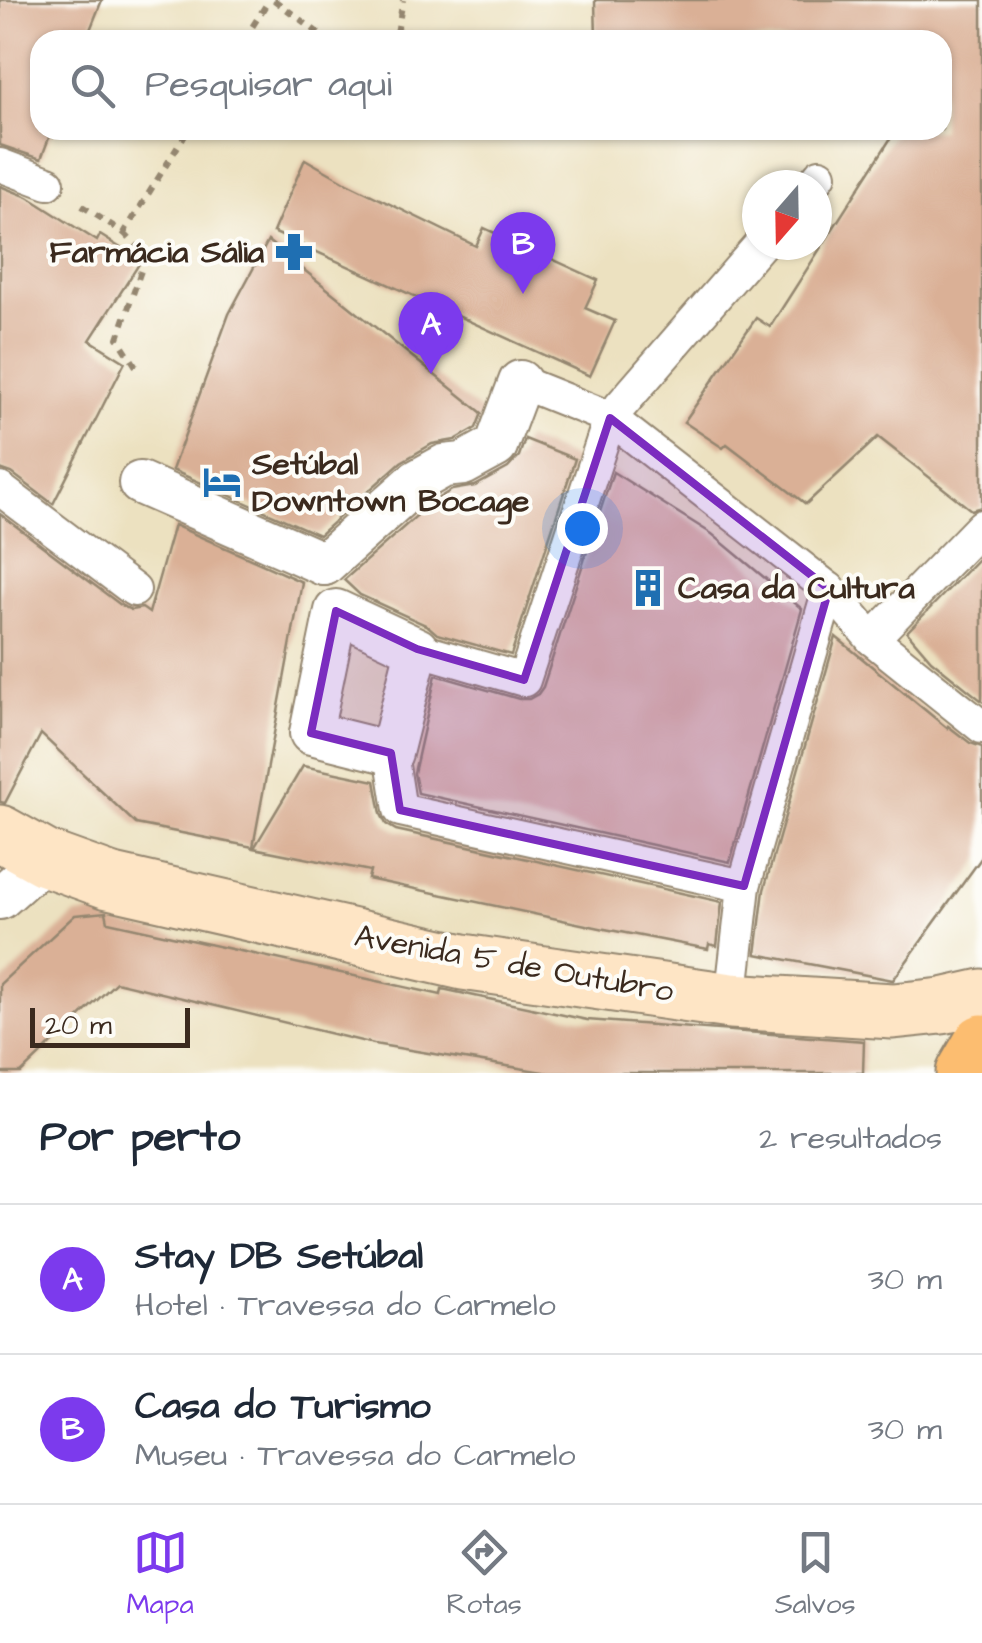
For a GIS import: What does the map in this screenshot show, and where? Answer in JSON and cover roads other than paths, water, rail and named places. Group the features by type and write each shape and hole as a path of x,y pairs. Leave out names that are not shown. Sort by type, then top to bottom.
{"main road":[{"name":"Avenida 5 de Outubro","path":"23,845 108,881 464,962 731,1001 893,1011 982,997"},
{"path":"964,1073 982,1042"}],"street":[{"path":"0,165 48,184"},
{"path":"336,611 417,649 524,680 610,418 747,260"},
{"path":"324,564 417,481 496,446 520,382 610,418 829,588 872,639 982,727"},
{"path":"140,483 324,564"},
{"path":"0,489 134,590"},
{"path":"872,639 982,526"},
{"path":"324,564 336,611 310,733 392,753"},
{"path":"731,1001 744,886 829,588"},
{"path":"417,649 392,753 400,810 744,886"},
{"path":"0,898 23,845"}],"place":[{"name":"Farmácia Sália","path":"294,252"},
{"name":"Casa do Turismo","path":"523,294"},
{"name":"Stay DB Setúbal","path":"431,374"},
{"name":"Setúbal Downtown Bocage","path":"222,482"},
{"name":"Casa da Cultura","path":"648,588"}]}
